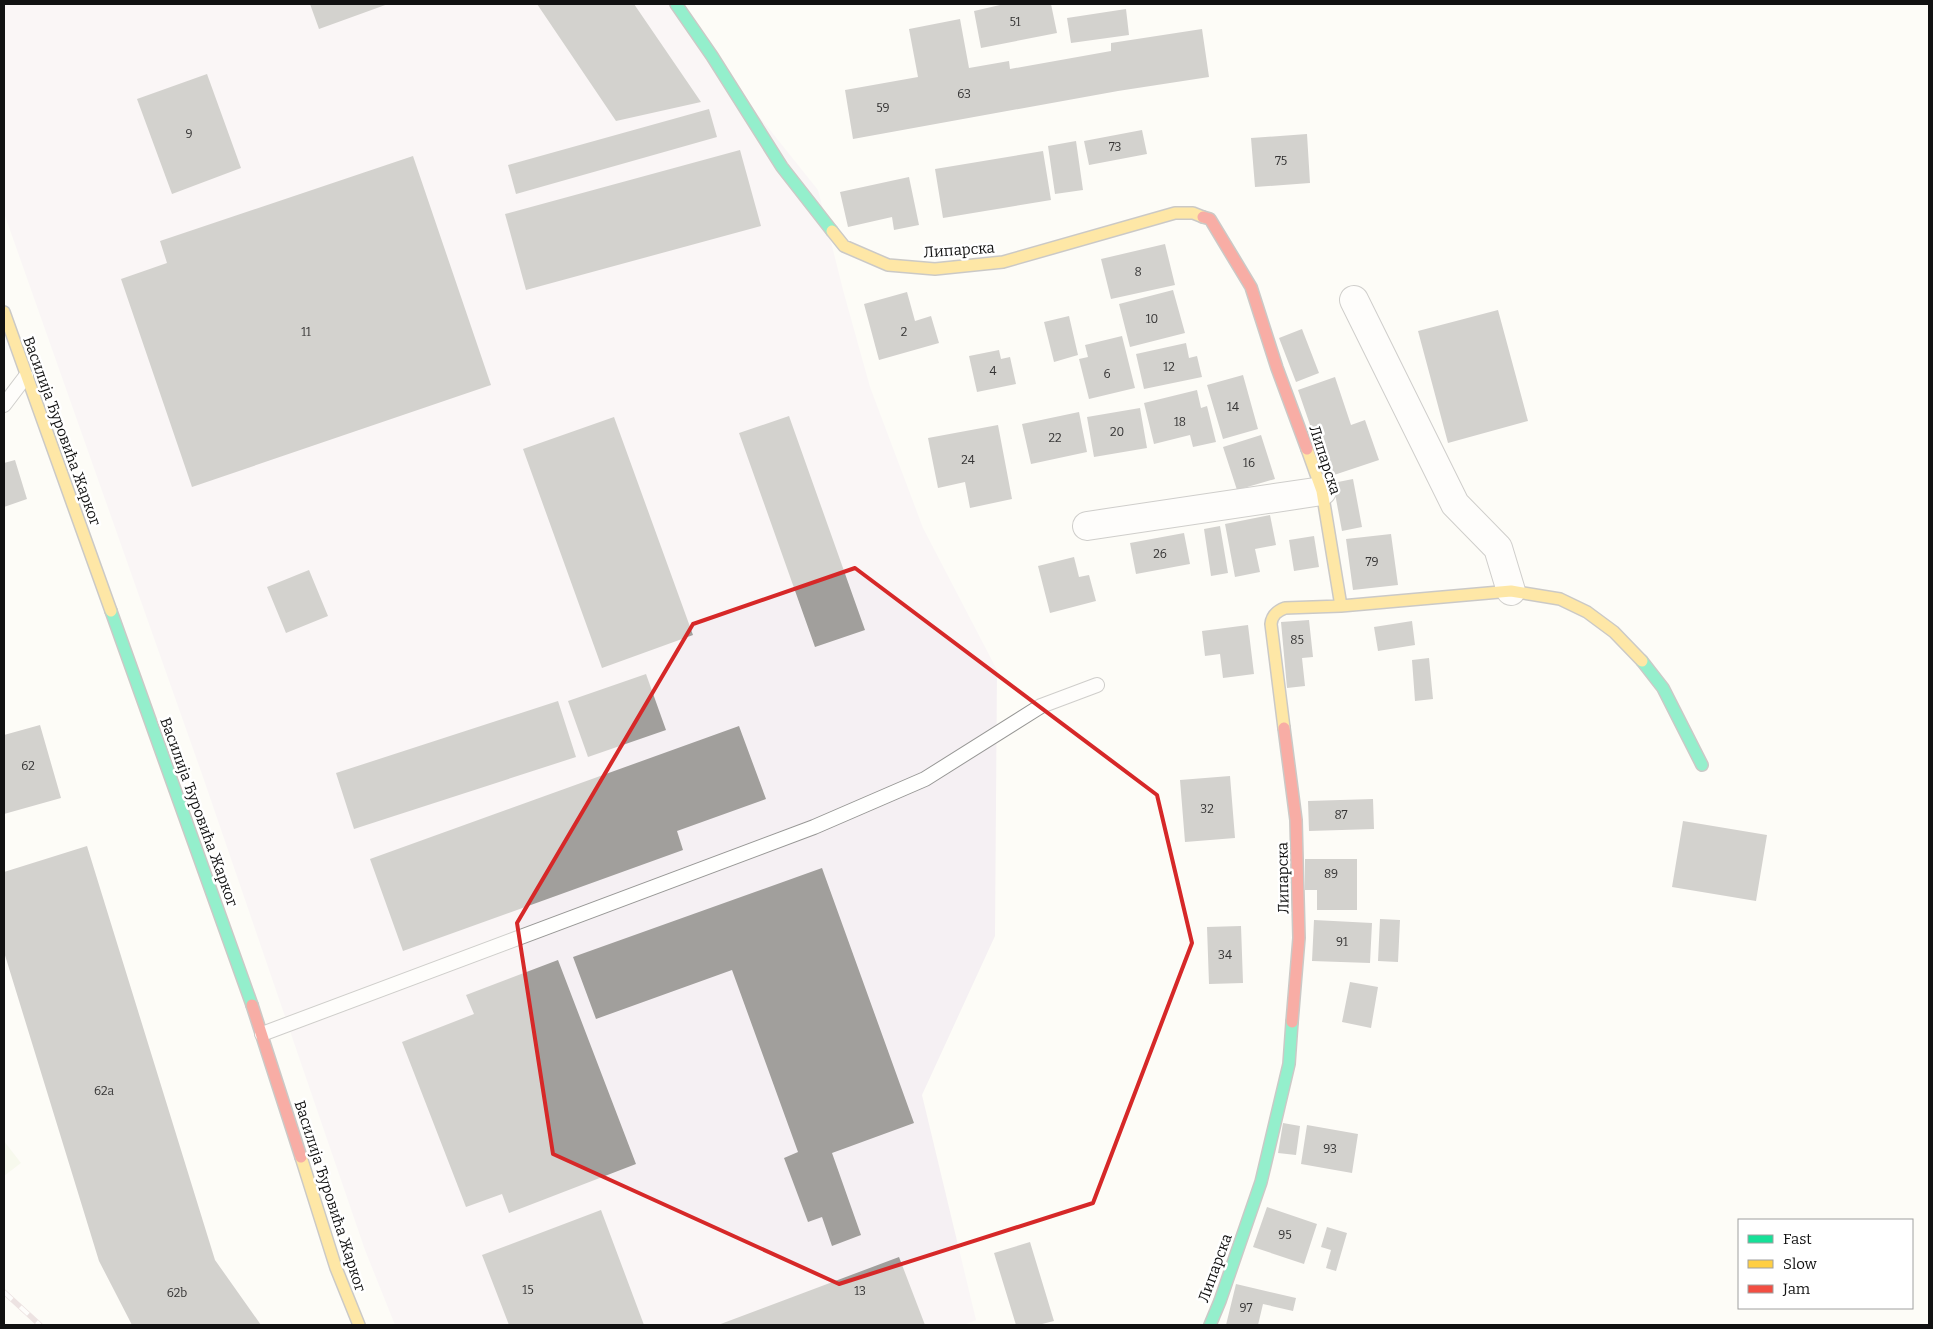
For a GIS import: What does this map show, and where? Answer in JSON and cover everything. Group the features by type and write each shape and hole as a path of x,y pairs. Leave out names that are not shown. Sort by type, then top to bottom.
{"street":[{"name":"Липарска","path":"676,4 712,56 782,167 844,246 888,265 935,269 1003,262 1175,213 1193,212 1210,219 1251,287 1277,368 1322,491 1341,606 1285,608 1277,611 1272,616 1271,624 1296,820 1299,938 1290,1054 1262,1182 1210,1325"},
{"path":"1354,300 1455,504 1498,548 1511,591"},
{"name":"Василија Ђуровића Жарког","path":"4,312 262,1034 336,1268 359,1325"},
{"path":"1087,526 1322,491"},
{"path":"1341,606 1511,591 1560,598 1588,612 1614,632 1639,658 1663,688 1702,765"}],"lane":[{"path":"4,405 26,376"},
{"path":"262,1034 814,827 925,779 1041,706 1097,685"}],"highlighted area":[{"path":"855,568 1157,795 1192,943 1093,1203 839,1284 553,1154 517,923 693,624"}],"shaded area":[{"path":"4,4 680,4 758,115 818,190 870,387 923,528 997,670 995,936 922,1095 976,1320 964,1325 395,1325 365,1250 203,777 4,213"}],"green space":[{"path":"4,1141 21,1163 4,1176"}],"building":[{"path":"310,4 388,4 319,29"},
{"path":"537,4 634,4 701,102 616,121"},
{"path":"1000,4 1051,4 1057,33 981,48 974,11"},
{"path":"1126,9 1129,35 1071,43 1067,18"},
{"path":"960,19 969,68 1009,61 1010,69 1111,51 1111,43 1202,29 1209,77 1118,91 853,139 845,90 918,77 909,29"},
{"path":"207,74 241,168 172,194 137,99"},
{"path":"709,109 717,137 516,194 508,165"},
{"path":"1142,130 1147,154 1089,165 1084,141"},
{"path":"1307,134 1310,183 1255,187 1251,138"},
{"path":"1076,141 1083,190 1055,194 1048,146"},
{"path":"740,150 761,226 526,290 505,214"},
{"path":"1043,151 1051,200 943,218 935,169"},
{"path":"413,156 491,385 192,487 121,279 167,263 160,241"},
{"path":"909,177 919,225 894,230 892,217 848,227 840,192"},
{"path":"1165,244 1175,285 1111,299 1101,259"},
{"path":"1173,290 1185,333 1130,347 1119,304"},
{"path":"907,292 915,321 931,316 939,343 879,360 864,304"},
{"path":"1498,310 1528,421 1448,443 1418,331"},
{"path":"1069,316 1078,355 1054,362 1044,322"},
{"path":"1302,329 1319,373 1296,382 1279,338"},
{"path":"1122,336 1135,388 1089,399 1079,359 1088,357 1085,345"},
{"path":"1186,343 1189,358 1197,356 1202,377 1144,389 1136,354"},
{"path":"999,350 1001,359 1010,357 1016,384 977,392 969,356"},
{"path":"1243,375 1258,429 1223,439 1207,385"},
{"path":"1335,377 1351,425 1365,420 1379,460 1328,477 1298,390"},
{"path":"1197,390 1201,408 1207,406 1216,442 1193,447 1190,435 1154,444 1144,403"},
{"path":"1140,408 1147,448 1094,457 1087,417"},
{"path":"1079,412 1087,452 1031,464 1022,424"},
{"path":"789,416 865,630 815,647 739,433"},
{"path":"614,417 693,635 602,668 523,449"},
{"path":"998,425 1012,499 970,508 965,482 938,488 928,438"},
{"path":"1261,435 1275,479 1237,490 1223,447"},
{"path":"15,460 27,499 4,507 4,463"},
{"path":"1353,479 1362,527 1342,531 1333,483"},
{"path":"1270,515 1276,545 1255,549 1260,572 1235,577 1225,524"},
{"path":"1220,526 1228,573 1211,576 1204,529"},
{"path":"1184,533 1190,564 1136,574 1130,543"},
{"path":"1391,534 1398,585 1353,590 1346,539"},
{"path":"1314,536 1319,567 1294,571 1289,540"},
{"path":"1074,557 1079,577 1089,575 1096,601 1050,613 1038,566"},
{"path":"309,570 328,616 286,633 267,587"},
{"path":"1309,620 1313,657 1302,658 1305,686 1287,688 1281,622"},
{"path":"1412,621 1415,645 1378,651 1374,627"},
{"path":"1248,625 1254,674 1223,678 1220,654 1205,656 1202,631"},
{"path":"1429,658 1433,699 1415,701 1412,660"},
{"path":"646,674 666,730 588,757 568,701"},
{"path":"558,701 576,757 354,829 336,773"},
{"path":"40,725 61,798 4,814 4,735"},
{"path":"739,726 766,799 677,831 683,850 403,951 370,859"},
{"path":"1230,776 1235,838 1185,842 1180,780"},
{"path":"1373,799 1374,829 1309,831 1308,801"},
{"path":"1683,821 1767,835 1756,901 1672,887"},
{"path":"87,846 215,1260 261,1325 132,1325 99,1261 4,952 4,872"},
{"path":"1305,859 1357,859 1357,910 1317,910 1317,890 1305,890"},
{"path":"822,868 914,1123 832,1153 861,1235 832,1246 822,1217 808,1222 784,1158 798,1152 732,970 596,1019 573,957"},
{"path":"1380,919 1400,920 1398,962 1378,961"},
{"path":"1314,920 1372,923 1370,963 1312,961"},
{"path":"1241,926 1243,983 1209,984 1207,927"},
{"path":"558,960 636,1164 509,1213 502,1194 466,1207 402,1042 474,1014 466,995"},
{"path":"1350,982 1378,987 1371,1028 1342,1022"},
{"path":"1283,1123 1300,1126 1296,1155 1278,1153"},
{"path":"1307,1125 1358,1134 1352,1173 1301,1164"},
{"path":"1267,1207 1317,1224 1304,1264 1253,1247"},
{"path":"601,1210 644,1325 509,1325 482,1255"},
{"path":"1327,1227 1347,1233 1336,1271 1326,1268 1331,1250 1321,1247"},
{"path":"1030,1242 1054,1321 1038,1325 1016,1325 994,1253"},
{"path":"899,1257 925,1325 718,1325"},
{"path":"1236,1284 1296,1298 1293,1311 1263,1304 1258,1325 1226,1325"}],"railway":[{"path":"4,1292 40,1325"}],"traffic: fast":[{"path":"676,4 712,56 782,167 832,231"},
{"path":"111,611 252,1005"},
{"path":"1642,661 1663,688 1702,765"},
{"path":"1210,1325 1261,1182 1289,1064 1292,1022"}],"traffic: slow":[{"path":"832,231 844,246 888,265 935,269 1003,262 1175,213 1193,213 1203,217"},
{"path":"4,312 111,611"},
{"path":"1284,728 1271,624 1272,618 1277,612 1285,608 1341,606 1322,491 1307,449"},
{"path":"1341,606 1511,591 1560,599 1587,612 1614,632 1642,661"},
{"path":"301,1157 336,1268 359,1325"}],"traffic: jam":[{"path":"1203,217 1210,219 1251,287 1277,368 1307,449"},
{"path":"1284,728 1296,820 1299,938 1292,1022"},
{"path":"252,1005 301,1157"}]}
